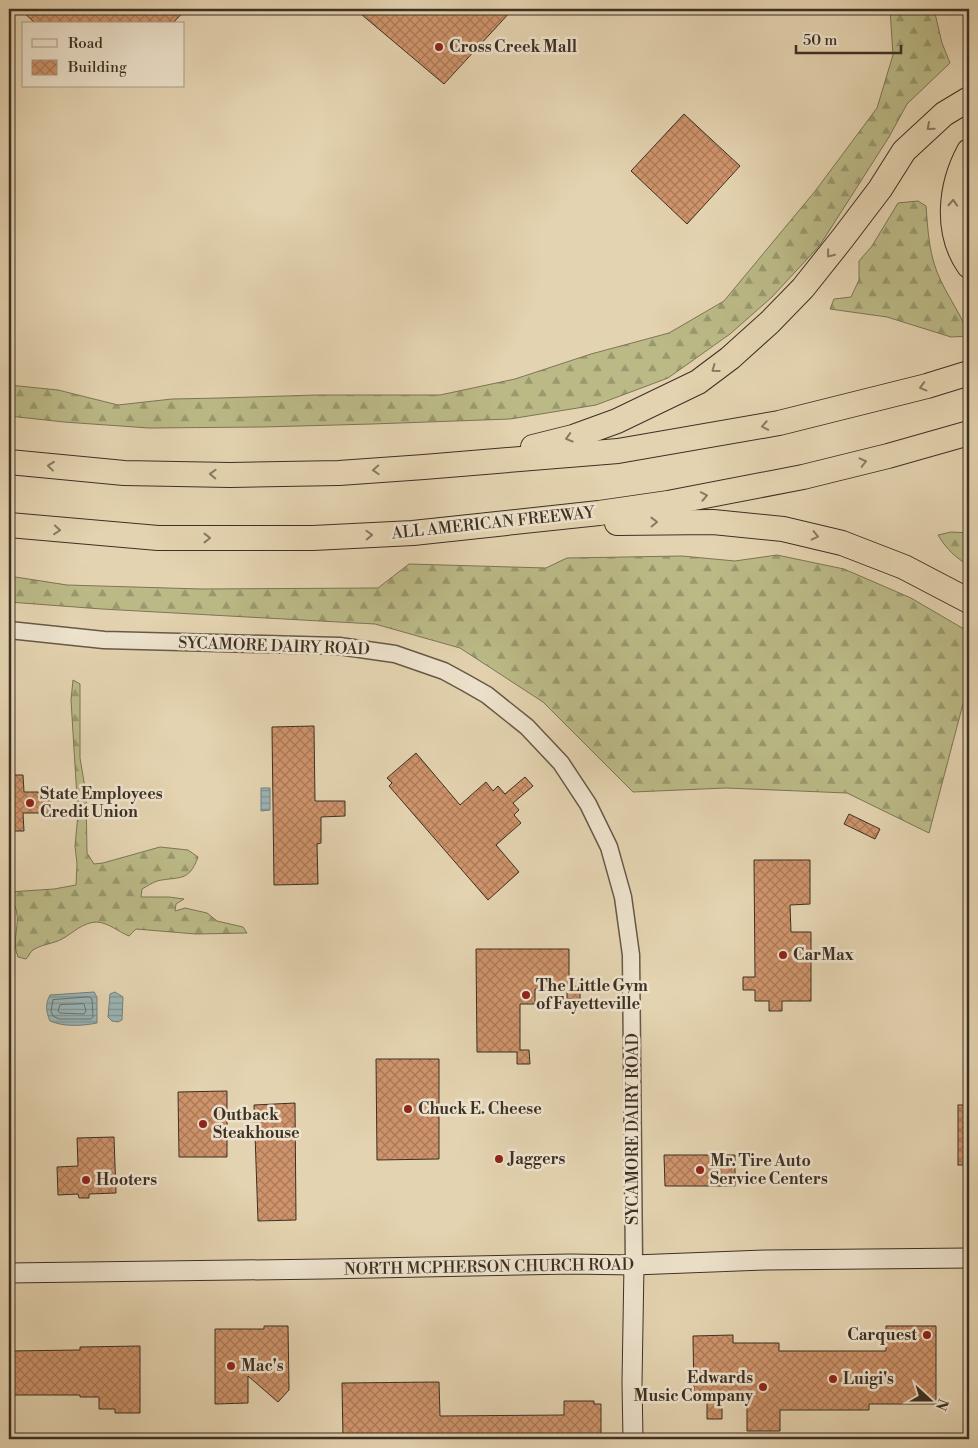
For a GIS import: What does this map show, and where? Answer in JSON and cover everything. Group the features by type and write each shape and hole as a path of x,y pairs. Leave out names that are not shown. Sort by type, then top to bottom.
{"highway":[{"path":"424,468 573,437 617,421 698,382 730,358 770,322 803,288 880,189 904,151 944,114 969,99"},
{"path":"969,151 955,184 952,204 958,244 969,266"},
{"path":"9,462 124,473 339,473 424,468 618,451 788,421 927,386 969,373"},
{"name":"ALL AMERICAN FREEWAY","path":"9,525 158,538 313,538 413,533 599,513 668,503 803,477 969,434"},
{"path":"465,528 714,522 783,529 842,543 904,567 969,601"}],"main road":[{"name":"NORTH MCPHERSON CHURCH ROAD","path":"9,1273 560,1264 634,1265 766,1260 969,1258"},
{"name":"SYCAMORE DAIRY ROAD","path":"633,1439 634,1265"}],"street":[{"name":"SYCAMORE DAIRY ROAD","path":"9,630 104,640 339,646 395,654 444,671 466,683 501,705 527,727 561,763 588,804 609,847 623,896 631,955 634,1265"}],"green space":[{"path":"890,9 934,9 942,43 950,63 907,104 889,137 820,245 772,297 730,334 668,378 596,405 510,419 263,427 149,428 9,416 9,385 58,390 118,405 172,399 317,395 440,395 515,379 591,354 669,333 724,301 816,190 877,108 893,55"},
{"path":"918,201 926,206 930,244 937,272 969,336 951,337 887,317 830,309 834,299 851,297 859,280 859,261 872,246 898,203"},
{"path":"951,532 969,533 969,565 951,552 938,535"},
{"path":"777,555 844,569 911,598 969,632 969,681 929,833 847,793 726,788 633,792 543,702 460,648 375,624 9,602 9,576 67,585 201,589 378,588 409,564 546,568 567,558 682,556 735,561"},
{"path":"73,680 80,684 80,758 86,794 87,853 94,864 160,847 188,850 198,857 195,865 187,875 157,881 142,889 141,897 184,899 176,904 175,911 185,908 207,913 217,921 243,927 247,933 196,934 136,929 129,936 105,924 92,922 59,941 36,948 26,959 18,957 15,944 17,917 14,904 9,903 9,892 54,889 76,885 77,864 75,846 78,814 71,700"}],"water":[{"path":"261,788 270,788 270,810 261,811"},
{"path":"94,992 97,997 97,1023 73,1025 50,1021 47,1002 50,995"},
{"path":"115,992 123,997 122,1020 118,1022 112,1021 108,1017 110,994"}],"building":[{"path":"20,9 186,9 174,22 34,22"},
{"name":"Cross Creek Mall","path":"355,9 513,9 444,84"},
{"path":"684,114 740,166 687,224 631,171"},
{"path":"314,726 315,801 345,801 345,816 321,817 321,843 317,844 318,884 274,885 272,727"},
{"path":"416,753 460,805 486,782 493,791 498,786 505,794 525,777 533,786 513,803 519,810 514,815 521,823 496,845 519,872 488,900 389,786 392,783 387,778"},
{"name":"State Employees Credit Union","path":"9,775 23,775 24,792 51,792 51,813 23,813 24,831 9,831"},
{"path":"849,814 880,829 875,839 844,824"},
{"name":"CarMax","path":"754,860 810,860 810,904 790,905 791,932 811,932 811,1001 782,1001 782,1011 769,1011 769,1001 755,1001 755,990 743,990 743,977 755,977"},
{"path":"476,949 569,949 569,986 580,986 580,999 567,999 567,989 535,989 535,1004 520,1004 520,1050 529,1050 530,1064 517,1064 517,1052 477,1052"},
{"name":"Chuck E. Cheese","path":"376,1059 439,1059 439,1159 377,1160"},
{"name":"Outback Steakhouse","path":"227,1091 227,1157 179,1157 178,1092"},
{"path":"295,1103 296,1220 258,1221 254,1105"},
{"path":"958,1105 969,1105 969,1165 958,1165"},
{"name":"Hooters","path":"114,1137 116,1193 89,1194 89,1198 79,1198 78,1194 58,1195 57,1167 78,1166 77,1138"},
{"name":"Mr. Tire Auto Service Centers","path":"664,1155 735,1155 735,1186 665,1186"},
{"path":"264,1326 288,1326 289,1390 278,1402 248,1376 248,1403 215,1404 215,1329 264,1329"},
{"path":"886,1326 936,1326 936,1404 869,1404 869,1410 780,1410 780,1431 747,1431 747,1399 722,1399 722,1419 707,1419 707,1400 694,1400 693,1336 733,1335 733,1343 779,1343 779,1351 886,1351"},
{"path":"140,1346 140,1413 115,1413 115,1409 99,1409 99,1397 80,1397 80,1395 9,1395 9,1351 80,1350 80,1347"},
{"path":"439,1382 440,1416 564,1415 564,1401 594,1401 594,1404 601,1404 601,1439 343,1439 342,1383"}],"place":[{"name":"Cross Creek Mall","path":"439,47"},
{"name":"State Employees Credit Union","path":"30,803"},
{"name":"CarMax","path":"783,955"},
{"name":"The Little Gym of Fayetteville","path":"526,995"},
{"name":"Chuck E. Cheese","path":"408,1109"},
{"name":"Outback Steakhouse","path":"203,1124"},
{"name":"Jaggers","path":"499,1159"},
{"name":"Mr. Tire Auto Service Centers","path":"700,1170"},
{"name":"Hooters","path":"86,1180"},
{"name":"Carquest","path":"927,1335"},
{"name":"Mac's","path":"231,1366"},
{"name":"Luigi's","path":"833,1379"},
{"name":"Edwards Music Company","path":"763,1387"}]}
